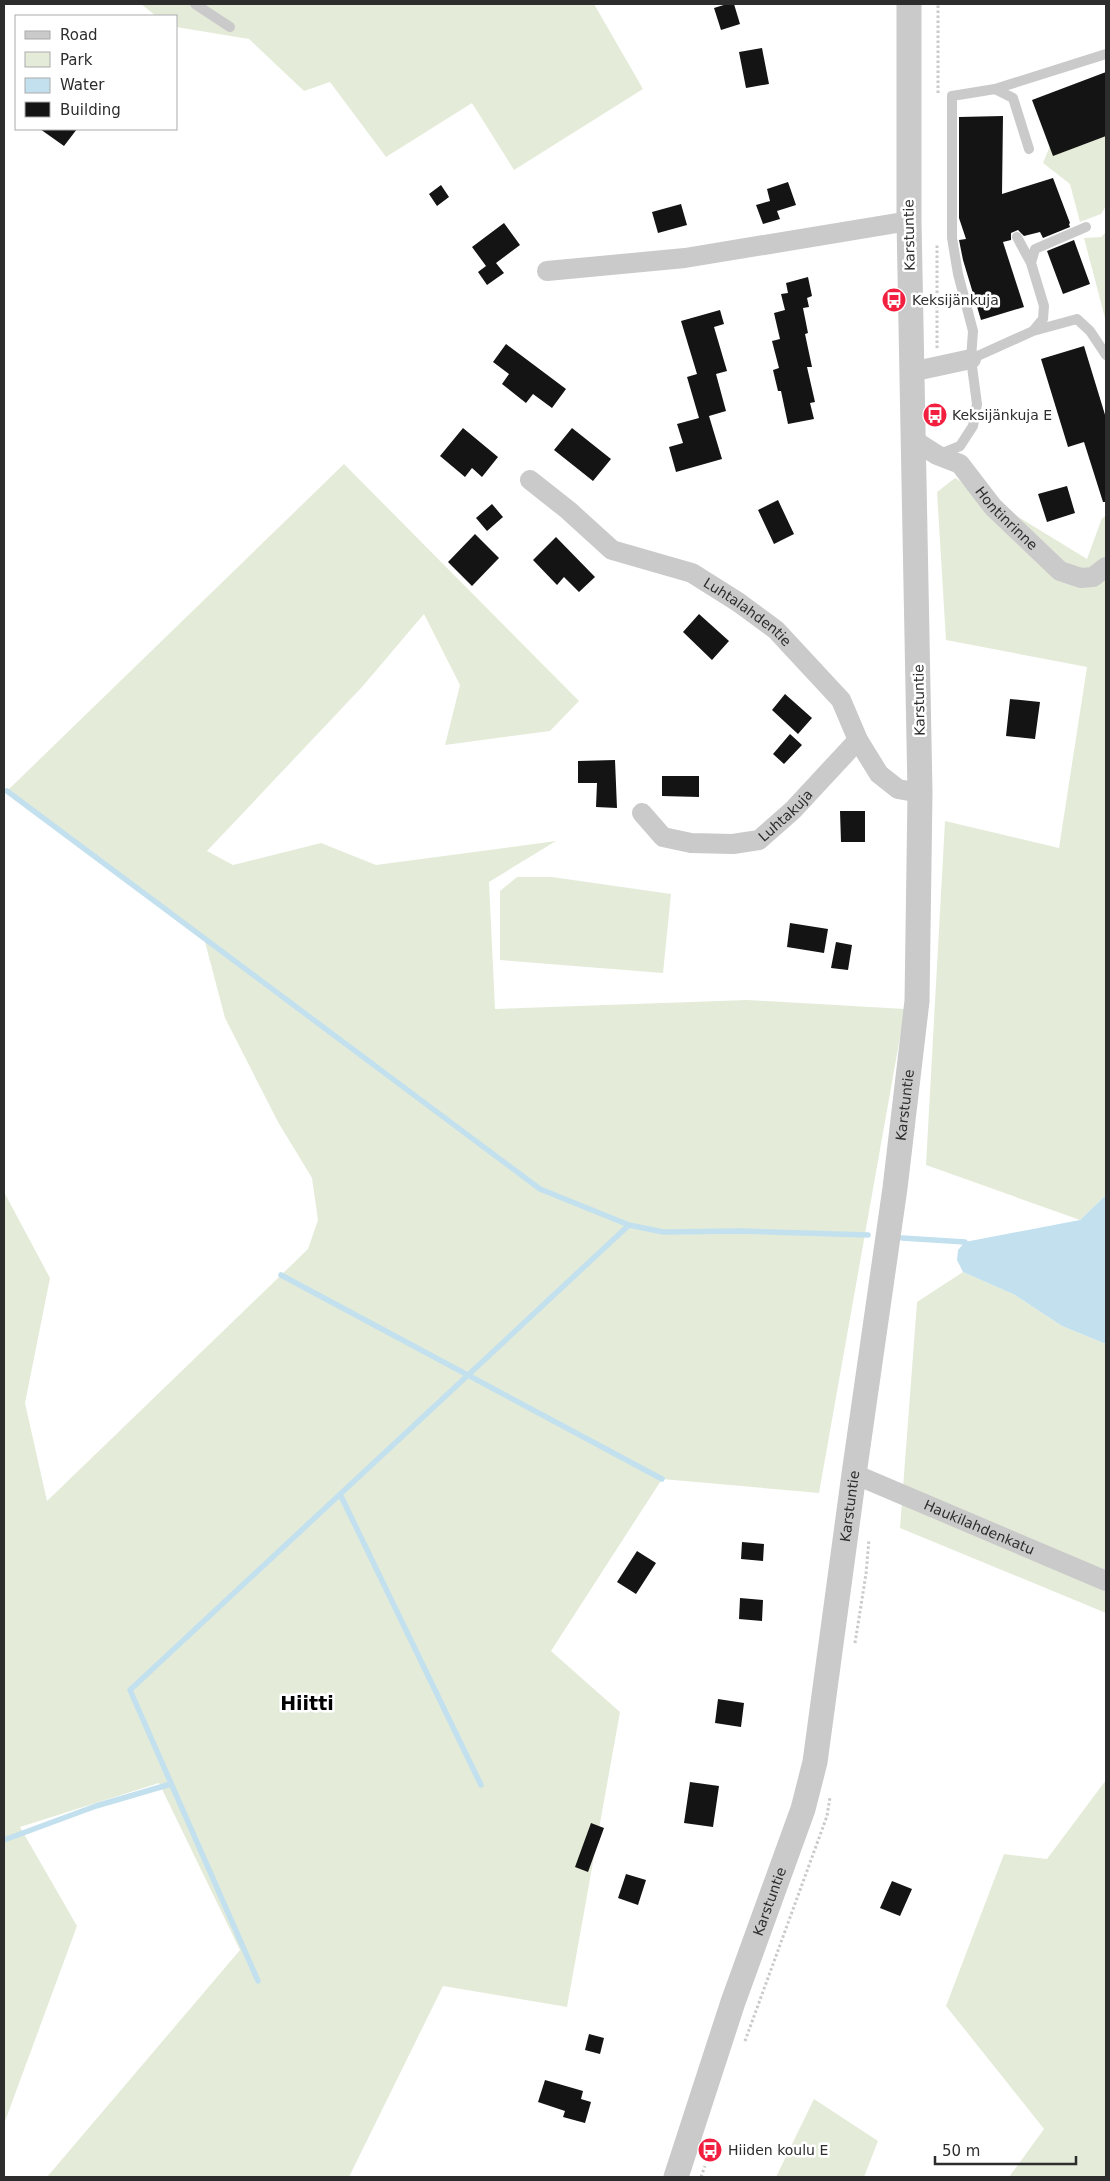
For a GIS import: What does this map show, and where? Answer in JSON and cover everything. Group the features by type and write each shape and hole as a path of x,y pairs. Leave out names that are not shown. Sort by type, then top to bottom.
{"street":[{"name":"Karstuntie","path":"676,2177 733,2002 803,1809 815,1762 894,1197 917,1002 920,793 911,372 909,4"},
{"path":"547,271 685,258 909,221"},
{"path":"911,372 971,359"},
{"name":"Hontinrinne","path":"912,439 937,455 960,464 992,507 1060,571 1081,578 1087,578 1093,577 1106,567"},
{"name":"Luhtalahdentie","path":"530,480 568,510 612,550 692,574 738,602 776,630 841,700 858,740 879,774 898,789 920,793"},
{"name":"Luhtakuja","path":"642,813 663,837 691,843 732,844 759,840 793,810 858,740"},
{"name":"Haukilahdenkatu","path":"854,1474 1106,1581"}],"lane":[{"path":"195,4 230,27"},
{"path":"937,455 960,446 973,426 977,404 971,359 973,331 958,274 952,238 952,96 995,89 1106,54"},
{"path":"995,89 1013,98 1029,149"},
{"path":"1031,263 1035,249 1086,227"},
{"path":"1017,237 1031,263 1044,306 1043,319 1033,331"},
{"path":"971,359 1033,331 1077,320 1090,331 1106,355"}],"green space":[{"path":"141,4 594,4 643,89 514,170 472,103 386,157 330,82 304,91 249,39 178,27 178,15 155,15"},
{"path":"1106,124 1106,206 1101,214 1080,222 1070,184 1043,163 1052,141"},
{"path":"1106,232 1106,322 1084,238 1101,237"},
{"path":"344,464 579,701 550,731 445,745 460,685 424,614 362,687 207,851 233,865 321,843 376,865 556,841 489,882 495,1009 747,1000 905,1009 819,1493 662,1479 551,1651 620,1712 567,2007 443,1986 349,2177 47,2177 240,1950 159,1783 20,1827 77,1926 4,2124 4,1192 50,1278 25,1403 47,1501 308,1249 318,1220 312,1178 278,1122 225,1018 204,938 7,791"},
{"path":"955,478 1087,559 1102,518 1106,516 1106,1195 1080,1220 926,1165 945,821 1059,848 1087,667 946,640 937,492"},
{"path":"517,877 552,877 671,894 663,973 500,960 500,891"},
{"path":"963,1272 1015,1295 1062,1326 1106,1344 1106,1613 900,1528 917,1302"},
{"path":"1106,1780 1106,2177 1009,2177 1044,2129 946,2006 1004,1854 1047,1859"},
{"path":"814,2099 878,2141 864,2177 776,2177"}],"water":[{"path":"1106,1195 1106,1344 1062,1326 1015,1295 963,1272 957,1260 958,1250 965,1242 1080,1220"}],"building":[{"path":"734,4 740,24 721,30 714,8"},
{"path":"762,48 769,84 746,88 739,52"},
{"path":"1106,72 1106,136 1053,156 1032,100"},
{"path":"1003,116 1002,194 1053,178 1070,227 1043,238 1040,232 1024,236 1018,230 1011,233 1011,240 1003,242 1024,307 981,320 959,240 966,239 959,218 959,117"},
{"path":"41,130 76,130 64,146"},
{"path":"788,182 796,205 777,211 780,219 763,224 756,205 770,201 767,189"},
{"path":"441,185 449,197 437,206 429,194"},
{"path":"681,204 687,225 658,233 652,212"},
{"path":"504,223 520,245 496,263 504,273 487,285 478,272 486,266 472,247"},
{"path":"1074,240 1090,284 1063,294 1047,251"},
{"path":"808,277 812,296 807,298 809,307 803,308 808,333 805,334 812,367 807,367 815,402 810,403 814,419 788,424 781,391 778,391 773,370 779,368 772,341 780,339 774,313 785,310 781,294 788,293 786,283"},
{"path":"720,310 724,324 714,327 727,371 716,374 726,411 709,416 722,459 676,472 669,447 683,443 677,424 699,418 687,377 697,374 681,321"},
{"path":"506,344 566,389 552,408 533,394 526,403 502,384 509,374 493,362"},
{"path":"1084,346 1106,418 1106,502 1103,502 1084,442 1068,447 1041,359"},
{"path":"463,428 498,457 482,477 472,468 465,477 440,456"},
{"path":"572,428 611,459 593,481 554,450"},
{"path":"1067,486 1075,513 1047,522 1038,494"},
{"path":"778,500 794,534 774,544 758,510"},
{"path":"492,504 503,517 487,531 476,518"},
{"path":"475,534 499,558 472,586 448,562"},
{"path":"556,537 595,577 579,592 564,577 557,585 533,560"},
{"path":"699,614 729,641 712,660 683,632"},
{"path":"785,694 812,718 798,734 772,710"},
{"path":"1010,699 1040,702 1035,739 1006,736"},
{"path":"790,734 802,745 784,764 773,754"},
{"path":"615,760 617,808 596,807 597,783 578,783 578,761"},
{"path":"662,776 699,776 699,797 662,796"},
{"path":"840,811 865,811 865,842 841,842"},
{"path":"790,923 828,929 824,953 787,947"},
{"path":"836,942 852,945 848,970 831,968"},
{"path":"742,1542 764,1544 763,1561 741,1559"},
{"path":"637,1551 656,1563 636,1594 617,1582"},
{"path":"740,1598 763,1600 762,1621 739,1619"},
{"path":"718,1699 744,1703 741,1727 715,1723"},
{"path":"690,1782 719,1786 713,1827 684,1823"},
{"path":"591,1823 604,1828 588,1872 575,1867"},
{"path":"626,1874 646,1880 638,1905 618,1898"},
{"path":"892,1881 912,1889 900,1916 880,1908"},
{"path":"589,2034 604,2038 600,2054 585,2050"},
{"path":"545,2080 583,2091 581,2099 591,2102 585,2123 563,2117 565,2111 538,2102"}],"waterway":[{"path":"7,791 540,1189 629,1225 663,1232 742,1231 868,1235"},
{"path":"258,1981 130,1690 629,1225"},
{"path":"902,1238 965,1242"},
{"path":"281,1275 662,1479"},
{"path":"340,1494 481,1785"},
{"path":"4,1840 96,1806 171,1784"}],"place":[{"name":"Keksijänkuja","path":"894,300"},
{"name":"Keksijänkuja E","path":"935,415"},
{"name":"Hiiden koulu E","path":"710,2150"}],"district":[{"name":"Hiitti","path":"307,1703"}]}
